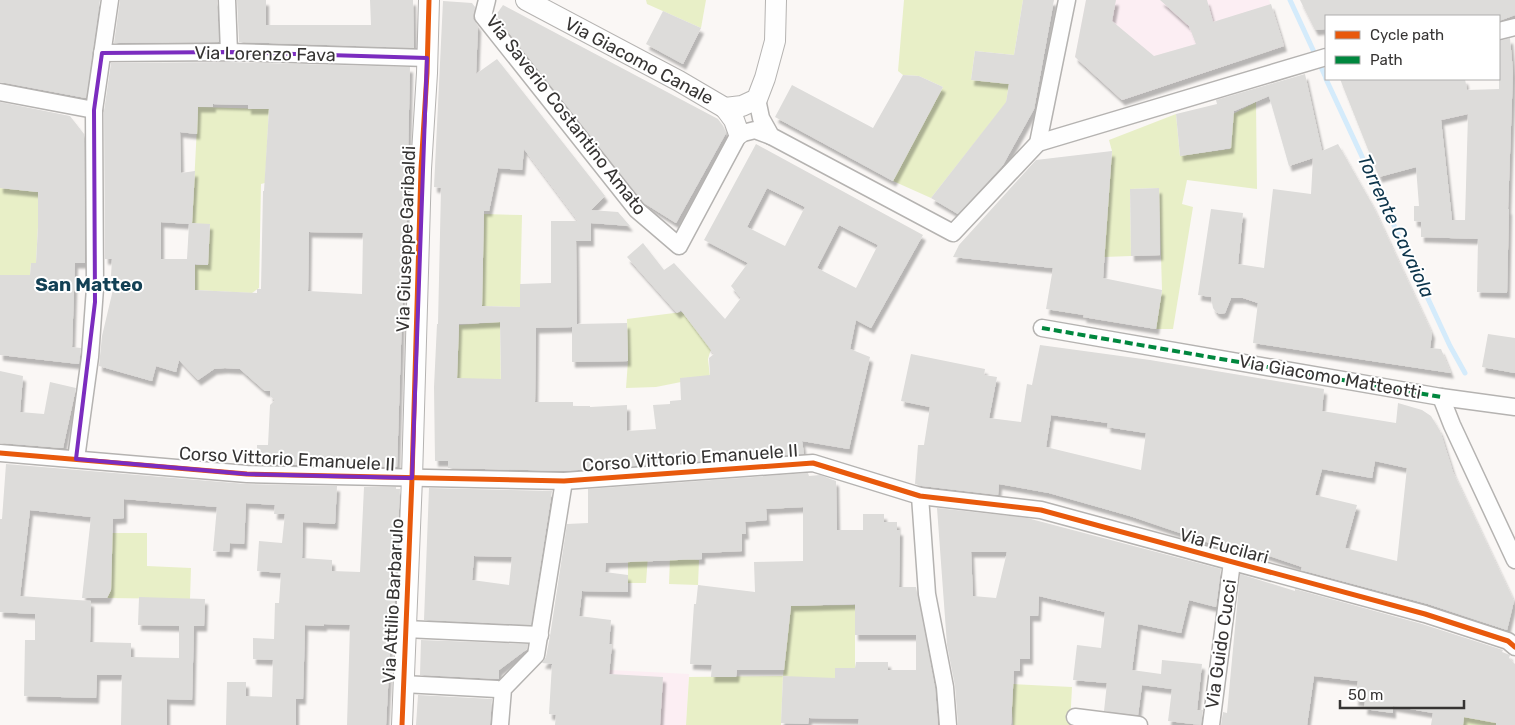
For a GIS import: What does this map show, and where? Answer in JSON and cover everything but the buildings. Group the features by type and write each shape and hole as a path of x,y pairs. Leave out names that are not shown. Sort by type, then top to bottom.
{"street":[{"path":"76,459 90,357 95,288 94,110 110,0"},
{"path":"227,0 229,52"},
{"name":"Via Giuseppe Garibaldi","path":"412,478 420,169 429,0"},
{"name":"Via Saverio Costantino Amato","path":"487,0 483,16 637,210 679,246 739,134"},
{"name":"Via Giacomo Canale","path":"526,0 725,108 734,120 739,134"},
{"path":"771,136 761,118 757,99 775,42 776,0"},
{"path":"1038,143 1067,0"},
{"path":"1500,31 1515,27"},
{"name":"Via Lorenzo Fava","path":"102,53 229,52 427,58"},
{"path":"739,134 755,130 771,136 953,233 1038,143 1325,57"},
{"path":"0,92 94,110"},
{"name":"Via Giacomo Canale","path":"725,108 742,106 757,99"},
{"name":"Via Giacomo Matteotti","path":"1042,328 1442,397 1452,426 1515,560"},
{"path":"1442,397 1515,407"},
{"name":"Corso Vittorio Emanuele II","path":"0,453 247,474 564,481 813,464"},
{"name":"Via Fucilari","path":"813,464 920,496 1041,510 1425,614 1513,642"},
{"name":"Via Attilio Barbarulo","path":"402,725 412,478"},
{"path":"500,725 503,689 536,655 564,481"},
{"path":"920,496 927,594 945,687 948,725"},
{"name":"Via Guido Cucci","path":"1211,725 1232,562"},
{"path":"406,629 540,635"},
{"path":"403,684 498,689"},
{"path":"1075,717 1139,725"}],"highlighted area":[{"path":"229,52 427,58 412,478 247,474 76,459 95,302 94,110 102,53"}],"shaded area":[{"path":"1086,0 1269,0 1284,46 1122,100 1075,57"},
{"path":"610,670 689,674 686,725 603,725"}],"green space":[{"path":"646,0 706,0 701,28 647,4"},
{"path":"904,0 1023,0 1014,55 975,51 971,80 1009,84 1006,103 931,198 893,181 943,87 919,76 903,75 898,71"},
{"path":"1256,102 1257,189 1187,180 1182,204 1193,207 1173,329 1156,329 1162,290 1159,188 1130,189 1131,256 1104,257 1112,151 1109,140 1176,114 1180,156 1230,149 1233,114"},
{"path":"198,107 269,109 265,183 261,184 259,288 252,293 195,290 195,265 208,265 210,225 192,223"},
{"path":"0,188 38,192 36,263 31,263 30,275 0,275"},
{"path":"484,214 522,215 520,307 482,306"},
{"path":"682,312 711,349 708,359 710,377 681,378 681,382 656,387 626,388 628,361 627,319"},
{"path":"500,322 501,391 457,380 459,325"},
{"path":"112,533 147,533 147,566 191,568 190,599 107,598 111,590"},
{"path":"628,555 648,555 646,583 628,583"},
{"path":"670,558 699,560 698,585 669,584"},
{"path":"855,605 855,668 835,668 835,682 783,676 791,606"},
{"path":"783,676 781,725 686,725 689,677"},
{"path":"1013,684 1072,687 1070,725 1013,725"},
{"path":"1501,695 1496,725 1463,725 1464,717 1475,719"}],"waterway":[{"name":"Torrente Cavaiola","path":"1290,0 1325,76"},
{"name":"Torrente Cavaiola","path":"1326,80 1450,346 1465,373"}],"marked path":[{"path":"1042,328 1441,397"}],"cycle path":[{"path":"402,725 412,478 421,169 429,0"},
{"path":"0,453 247,474 564,481 813,463 920,496 1041,510 1425,614 1508,641 1515,647"}],"district":[{"name":"San Matteo","path":"89,284"}]}
